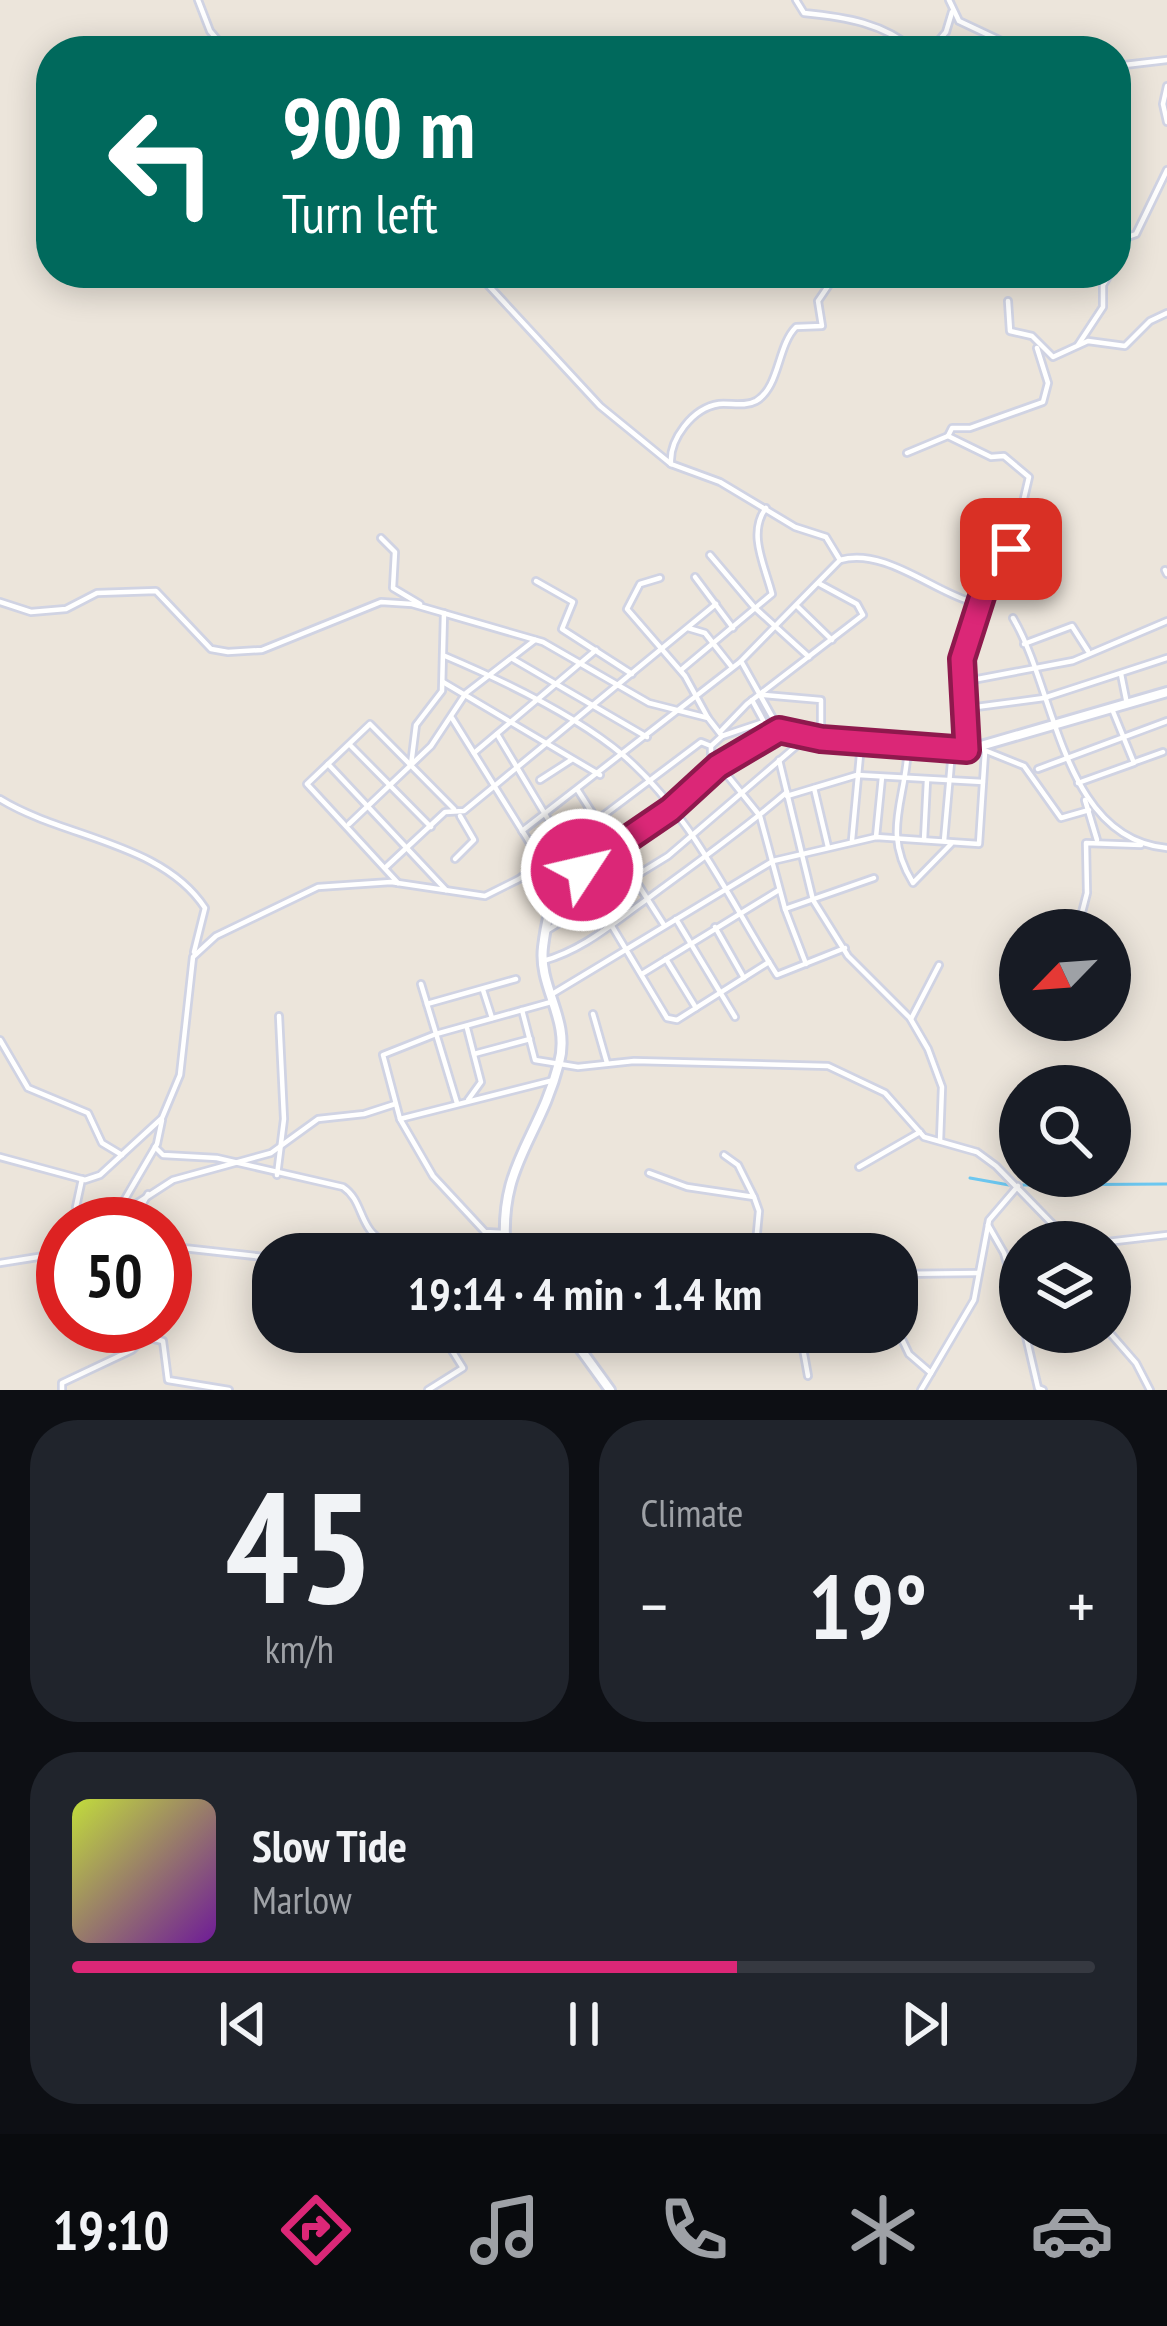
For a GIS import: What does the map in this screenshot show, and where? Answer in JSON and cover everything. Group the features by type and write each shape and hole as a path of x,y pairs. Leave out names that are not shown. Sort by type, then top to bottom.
{"main road":[{"path":"504,1233 512,1166 539,1120 564,1039 543,961 546,931 557,893 582,870 670,810 718,766 775,732 983,750 1167,692"},
{"path":"587,1353 610,1390"}],"street":[{"path":"198,0 214,36"},
{"path":"796,0 804,14 856,20 895,36"},
{"path":"943,36 951,3"},
{"path":"951,3 959,21 992,36"},
{"path":"1131,64 1167,59"},
{"path":"1167,86 1162,104 1167,122"},
{"path":"1131,236 1167,170"},
{"path":"491,288 600,406 671,464 766,507 795,527 826,537 840,560"},
{"path":"671,464 672,439 691,420 712,405 750,404 761,398 788,336 796,328 822,326 818,301 827,288"},
{"path":"1078,345 1103,307 1103,288"},
{"path":"907,453 948,436 952,428 970,428 1043,402 1048,383 1035,343 1032,336 1010,331 1008,301"},
{"path":"1035,343 1053,357 1105,339 1125,346 1150,321 1167,313"},
{"path":"948,436 991,457 1004,456 1029,477 1008,566 997,584 986,584 975,610 962,682 967,750"},
{"path":"681,670 772,593 757,537 757,520 766,507"},
{"path":"381,538 394,552 393,588 424,608"},
{"path":"710,555 808,657"},
{"path":"522,831 741,661 840,560 858,558 923,575 973,602 975,610"},
{"path":"694,577 733,628"},
{"path":"660,578 640,584 627,609 681,670 721,734"},
{"path":"536,580 573,602 562,629 632,674"},
{"path":"711,746 752,700 832,640 863,610 819,584"},
{"path":"0,602 31,612 66,608 98,593 156,591 209,647 228,652 262,650 381,602 424,608 536,640 617,686 707,718"},
{"path":"386,867 716,604"},
{"path":"796,605 832,640"},
{"path":"411,765 416,725 443,682 444,613"},
{"path":"1012,618 1097,840"},
{"path":"962,682 1034,671 1167,621"},
{"path":"1024,644 1072,626 1088,651"},
{"path":"688,628 714,642 732,668"},
{"path":"348,826 411,765 466,693 536,640"},
{"path":"474,753 596,650"},
{"path":"446,656 491,676 624,756 726,888 777,975 845,948"},
{"path":"962,710 1044,698 1167,658"},
{"path":"513,659 647,737"},
{"path":"741,661 775,732"},
{"path":"1121,673 1127,704"},
{"path":"443,682 600,775"},
{"path":"760,695 821,700 821,739"},
{"path":"752,700 775,732"},
{"path":"1112,709 1134,763"},
{"path":"451,717 541,861"},
{"path":"1038,769 1167,721"},
{"path":"721,734 764,722"},
{"path":"398,883 307,784 370,724 457,812 474,840 455,859"},
{"path":"497,734 667,1018 676,1020 769,962"},
{"path":"546,931 689,837 808,736"},
{"path":"193,957 215,936 319,887 398,883 485,896 649,785 701,742 711,746 718,766 760,816 779,890 806,964"},
{"path":"852,840 861,743"},
{"path":"349,744 431,827"},
{"path":"908,746 894,838 896,856 913,883 947,842 952,750"},
{"path":"504,1233 485,1232 443,1188 400,1119 383,1055 555,997 773,861 876,837 979,844 983,750 1024,766 1061,818 1089,810"},
{"path":"1078,783 1163,752"},
{"path":"540,780 572,759"},
{"path":"779,760 797,855 813,900 845,948 911,1019 941,1088 940,1141"},
{"path":"328,764 446,890"},
{"path":"543,961 568,956 614,925 706,860 787,794 857,776 982,782"},
{"path":"876,837 882,776"},
{"path":"924,840 927,779"},
{"path":"814,788 828,847"},
{"path":"577,789 664,926"},
{"path":"1082,795 1141,845"},
{"path":"0,799 46,823 140,854 193,889 205,908 193,957 179,1075 155,1148 127,1197"},
{"path":"1083,909 1086,843 1097,840 1167,848"},
{"path":"785,909 874,878"},
{"path":"642,974 779,890"},
{"path":"676,918 735,1017"},
{"path":"715,927 744,978"},
{"path":"666,959 696,1008"},
{"path":"911,1019 939,965"},
{"path":"427,1004 516,979"},
{"path":"421,984 457,1103"},
{"path":"483,987 493,1018"},
{"path":"522,1010 535,1060 828,1066 885,1093 920,1132 977,1152 999,1170"},
{"path":"593,1014 607,1063"},
{"path":"277,1175 284,1119 279,1016"},
{"path":"466,1026 482,1082 468,1100"},
{"path":"474,1054 530,1039"},
{"path":"0,1040 28,1088 88,1113 101,1142 122,1155"},
{"path":"400,1119 554,1080"},
{"path":"144,1197 173,1180 279,1148 318,1119 364,1114 395,1104"},
{"path":"0,1157 82,1179 100,1175 162,1118"},
{"path":"860,1167 920,1132"},
{"path":"155,1148 163,1155 237,1164 351,1192 371,1233"},
{"path":"724,1155 738,1165 754,1197 758,1233"},
{"path":"649,1173 687,1187 754,1197"},
{"path":"78,1197 82,1179"},
{"path":"921,1390 962,1326 978,1288 988,1225 1010,1197"},
{"path":"1028,1197 1050,1221"},
{"path":"988,1225 999,1244"},
{"path":"1131,1239 1167,1235"},
{"path":"192,1249 252,1256"},
{"path":"0,1263 36,1257"},
{"path":"918,1274 979,1273"},
{"path":"62,1390 62,1383 129,1353"},
{"path":"165,1353 168,1380 230,1390"},
{"path":"428,1390 463,1368 454,1353"},
{"path":"804,1353 808,1376"},
{"path":"909,1353 932,1372"},
{"path":"1030,1353 1038,1388 1043,1390"},
{"path":"1127,1353 1150,1390"}],"waterway":[{"path":"970,1178 999,1183"},
{"path":"1131,1184 1167,1184"}],"route":[{"path":"582,870 670,810 718,766 779,730 821,739 967,750 961,717 962,659 986,584 997,584 1011,549"}]}
